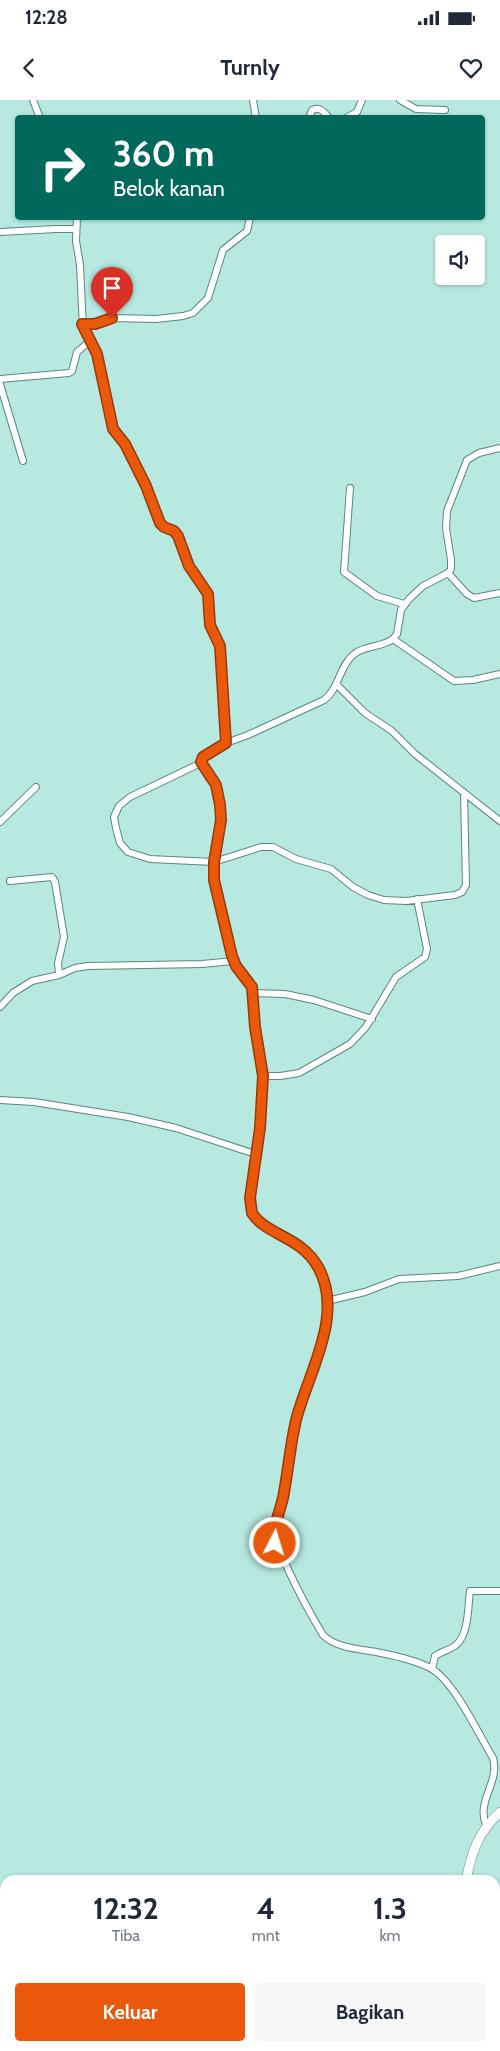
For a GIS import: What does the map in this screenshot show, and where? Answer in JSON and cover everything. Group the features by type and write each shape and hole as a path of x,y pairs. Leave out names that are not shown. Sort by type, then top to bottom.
{"main road":[{"path":"467,1875 476,1843 486,1825 500,1812"}],"street":[{"path":"33,100 39,115"},
{"path":"254,100 256,115"},
{"path":"352,115 358,112 362,100"},
{"path":"400,100 416,108 445,110"},
{"path":"310,115 312,110 317,108 326,115"},
{"path":"77,220 82,324 89,342 97,354 113,429 125,444 146,486 160,523 174,531 178,536 189,566 208,594 210,625 220,646 226,743"},
{"path":"82,324 95,324 112,318 156,319 193,313 208,298 223,248 247,231 250,220"},
{"path":"0,232 56,228 76,229"},
{"path":"0,379 69,373 72,371 77,352 89,342"},
{"path":"0,384 23,461"},
{"path":"464,793 466,884 462,892 417,899 384,900 368,895 353,887 331,869 296,859 273,847 261,848 214,862 150,859 128,852 120,843 114,817 119,806 130,797 201,762 203,757 226,743 248,735 324,700 332,693 345,664 354,654 393,639 397,634 404,604 422,586 448,573 451,569 446,517 464,467 472,456 500,448"},
{"path":"350,488 344,572 377,596 404,604"},
{"path":"448,573 467,594 474,598 500,594"},
{"path":"393,639 454,681 473,680 500,674"},
{"path":"336,684 365,713 392,731 415,754 500,822"},
{"path":"201,762 216,785 220,805 220,835 214,862 214,880 234,961 250,983 254,993 255,1027 263,1076 260,1128 250,1198 252,1213 262,1223 297,1244 313,1258 322,1275 327,1301 327,1316 320,1351 300,1405 293,1432 283,1498 275,1525 275,1543 300,1596 323,1635 328,1640 340,1645 393,1655 432,1669 448,1684 496,1766 483,1808 483,1817 486,1825"},
{"path":"0,822 36,787"},
{"path":"10,881 52,876 54,879 64,932 64,942 58,963 59,975"},
{"path":"263,1076 299,1073 350,1044 372,1019 396,977 425,957 427,949 417,899"},
{"path":"0,1007 13,993 32,981 59,975 75,968 88,966 202,964 234,961"},
{"path":"254,993 285,994 314,1000 372,1019"},
{"path":"0,1100 34,1102 128,1117 176,1128 255,1154"},
{"path":"327,1301 364,1292 399,1280 458,1276 500,1266"},
{"path":"432,1669 435,1656 452,1648 461,1640 470,1591 500,1591"}],"route":[{"path":"112,318 101,324 82,324 89,342 97,354 113,429 125,444 150,494 160,523 174,531 178,536 189,566 196,579 208,594 210,625 220,646 225,698 224,726 226,743 209,752 203,757 201,762 203,768 218,788 220,805 220,835 214,862 214,880 232,956 236,966 250,983 254,993 255,1027 263,1076 263,1094 250,1208 255,1218 297,1244 313,1258 322,1275 327,1301 327,1316 320,1351 296,1418 283,1498 275,1525 275,1543"}]}
